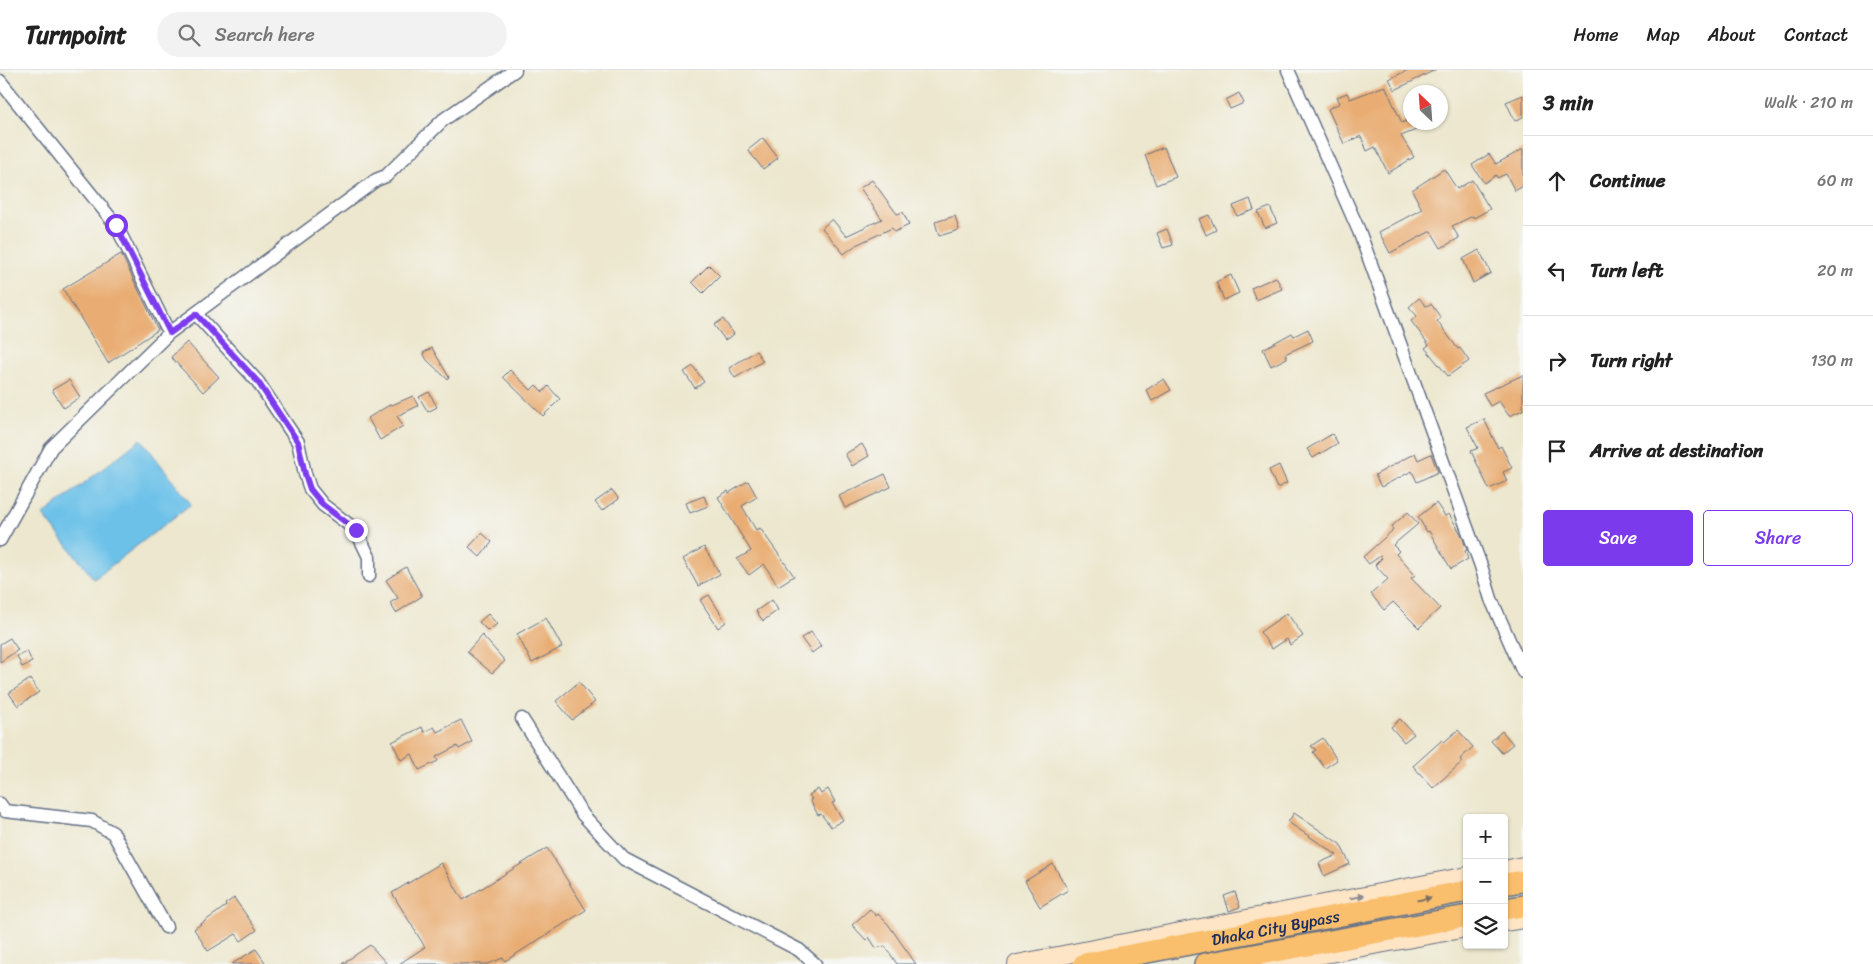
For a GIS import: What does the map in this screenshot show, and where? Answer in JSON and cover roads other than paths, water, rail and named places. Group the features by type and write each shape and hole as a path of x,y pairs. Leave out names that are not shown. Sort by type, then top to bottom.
{"highway":[{"path":"1508,883 1523,880"},
{"name":"Dhaka City Bypass","path":"1084,964 1463,892"},
{"path":"1508,908 1523,906"},
{"name":"Dhaka City Bypass","path":"1205,964 1463,917"}],"main road":[{"path":"1508,869 1523,866"},
{"path":"1017,964 1463,877"},
{"path":"1508,921 1523,918"},
{"path":"1269,964 1463,929"}],"street":[{"path":"0,540 50,448 170,333 376,180 386,176 443,120 515,70"},
{"path":"1288,70 1359,231 1481,566 1491,599 1523,672"},
{"path":"0,81 116,225 170,333"},
{"path":"196,314 258,382 294,435 298,442 310,489 323,505 356,530 369,557 369,576"},
{"path":"522,719 584,815 624,859 799,950 815,964"},
{"path":"0,804 5,812 92,821 113,833 166,928"}],"water":[{"path":"141,439 191,504 94,579 43,515"}]}
